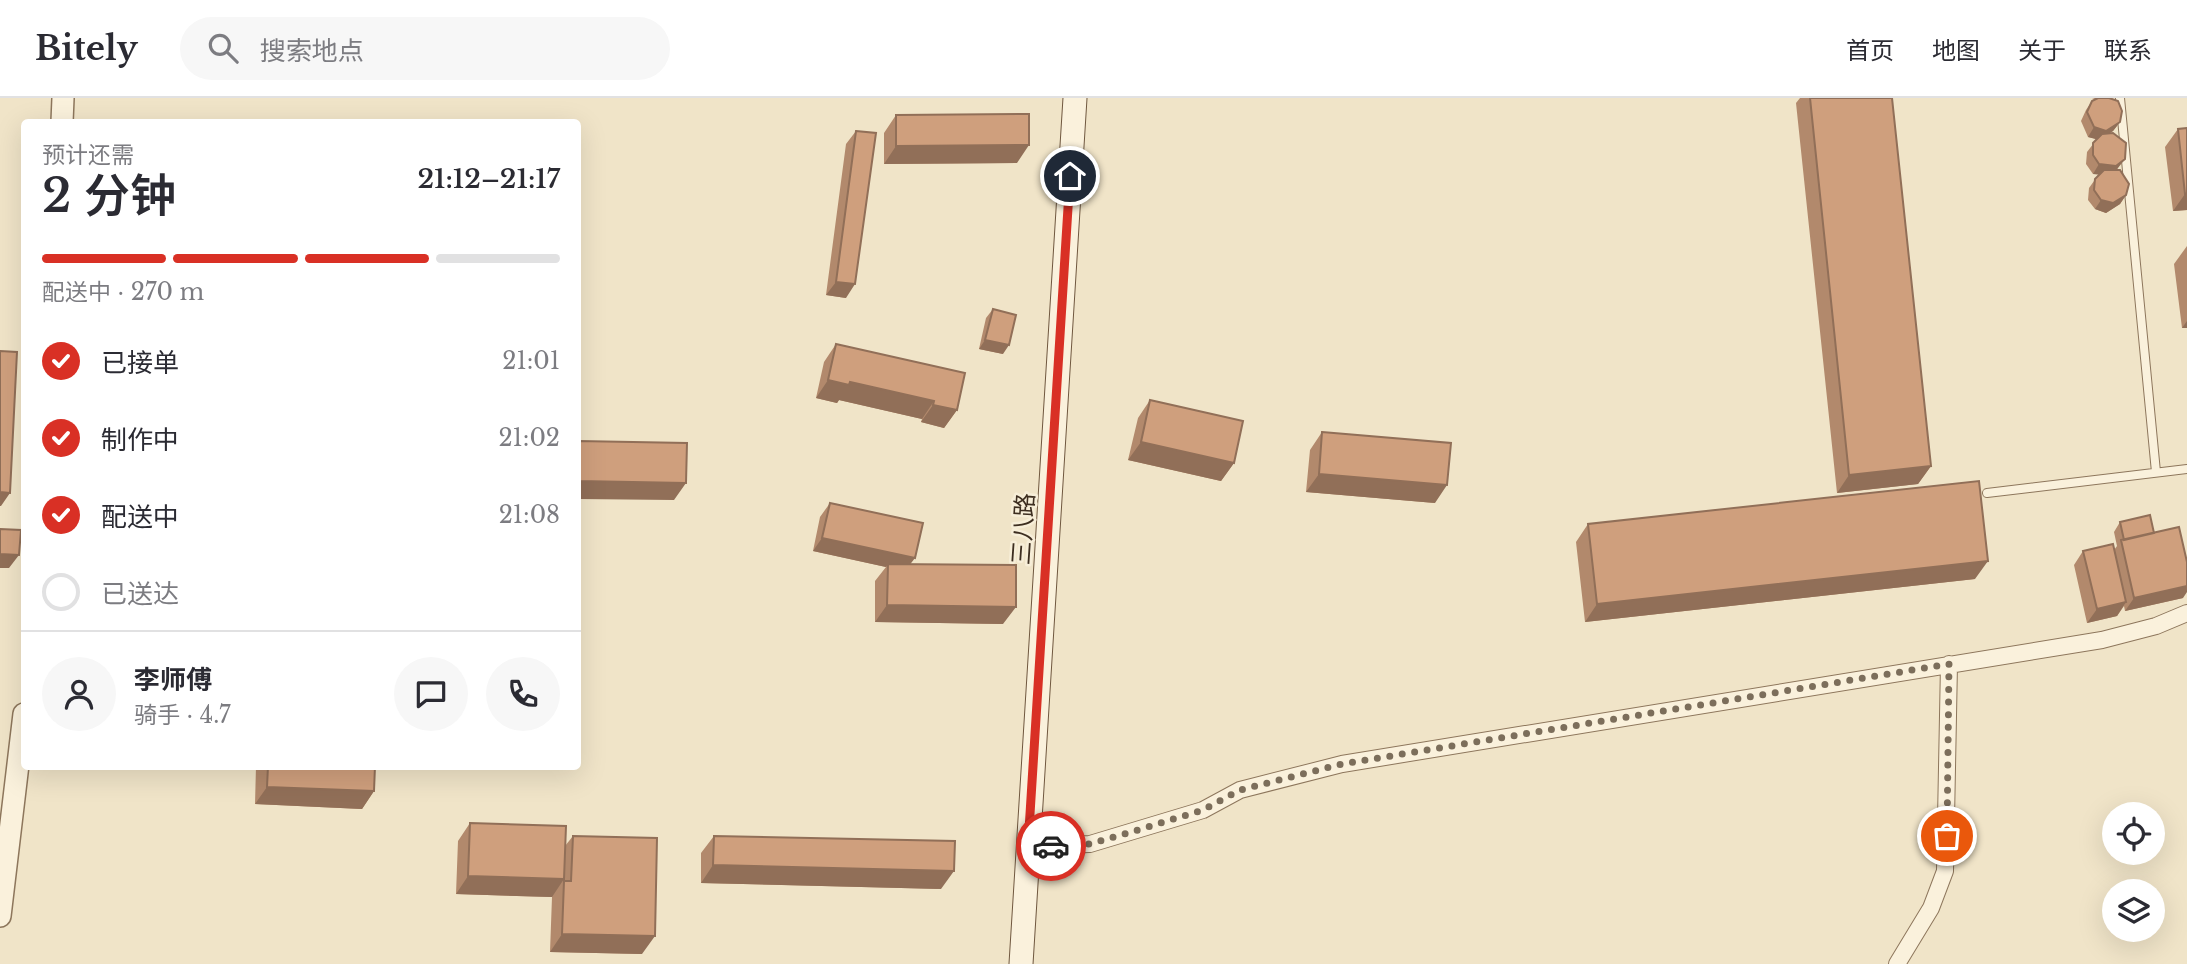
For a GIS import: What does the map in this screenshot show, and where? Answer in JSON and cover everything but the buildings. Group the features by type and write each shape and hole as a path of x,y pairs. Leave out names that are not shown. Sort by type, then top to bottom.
{"main road":[{"name":"三八路","path":"1021,964 1075,98"}],"street":[{"path":"62,119 63,98"},
{"path":"1028,846 1090,844 1203,810 1240,790 1342,764 2102,640 2156,626 2187,613"},
{"path":"1897,964 1931,908 1945,871 1949,664"},
{"path":"0,916 21,739"}],"lane":[{"path":"2120,98 2156,472"},
{"path":"1987,494 2187,469"}],"way so far":[{"path":"1051,846 1090,844 1203,810 1240,790 1342,764 1949,664 1947,836"}],"route":[{"path":"1051,846 1028,846 1070,176"}]}
